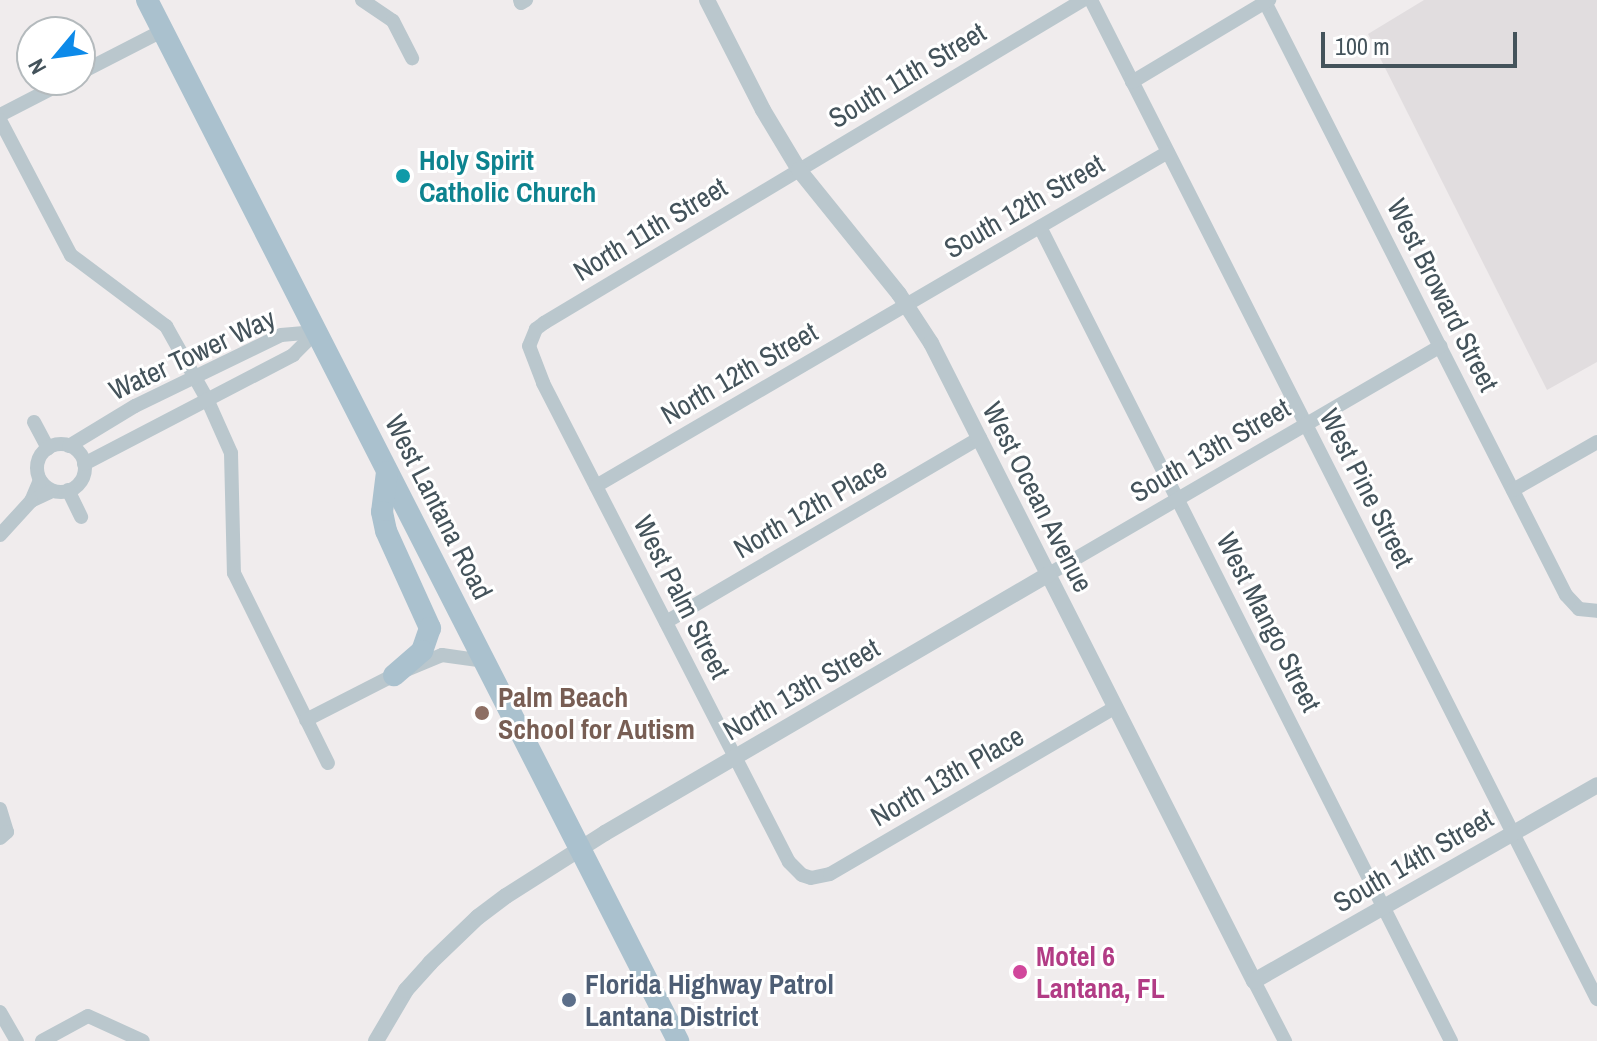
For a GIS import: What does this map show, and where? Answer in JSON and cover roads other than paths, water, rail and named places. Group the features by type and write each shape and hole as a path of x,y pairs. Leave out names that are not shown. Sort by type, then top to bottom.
{"main road":[{"name":"West Lantana Road","path":"147,0 678,1041"},
{"path":"387,472 382,512 386,531 430,628 422,651 394,675"}],"street":[{"path":"362,0 393,21 412,58"},
{"name":"West Ocean Avenue","path":"707,0 763,110 799,170 907,305 980,438 1285,1041"},
{"name":"South 11th Street","path":"799,170 1083,0"},
{"name":"West Pine Street","path":"1091,0 1597,999"},
{"path":"1132,82 1267,1"},
{"name":"West Broward Street","path":"1267,1 1566,595 1579,609 1597,611"},
{"path":"96,65 162,31"},
{"path":"39,96 0,118 71,255 166,326 207,399 231,453 234,573 328,763"},
{"name":"South 12th Street","path":"907,305 1168,152"},
{"name":"North 11th Street","path":"531,337 544,323 799,170"},
{"name":"West Mango Street","path":"1040,227 1451,1041"},
{"name":"North 12th Street","path":"596,486 907,305"},
{"name":"Water Tower Way","path":"48,448 69,446 194,376 281,335 316,332"},
{"name":"Water Tower Way","path":"84,464 293,355 316,332"},
{"name":"West Palm Street","path":"531,337 530,355 789,862 802,875"},
{"name":"South 13th Street","path":"1049,574 1440,346"},
{"path":"0,535 31,501 40,480 39,459 48,448 34,422"},
{"name":"North 12th Place","path":"666,622 980,438"},
{"path":"1513,490 1597,442"},
{"path":"31,501 52,491 68,490 82,478 84,464 69,446"},
{"path":"40,480 52,491"},
{"path":"68,490 81,517"},
{"name":"North 13th Street","path":"376,1041 406,990 458,935 506,896 735,757 1049,574"},
{"path":"306,720 394,675 447,654 484,661"},
{"name":"North 13th Place","path":"802,875 811,878 830,874 1116,707"},
{"name":"South 14th Street","path":"1254,981 1597,785"},
{"path":"0,809 7,832 0,838"},
{"path":"0,1012 17,1041"},
{"path":"42,1041 88,1016 143,1041"}],"place":[{"name":"Holy Spirit Catholic Church","path":"403,176"},
{"name":"Palm Beach School for Autism","path":"482,713"},
{"name":"Motel 6 Lantana, FL","path":"1020,972"},
{"name":"Florida Highway Patrol Lantana District","path":"569,1000"}]}
